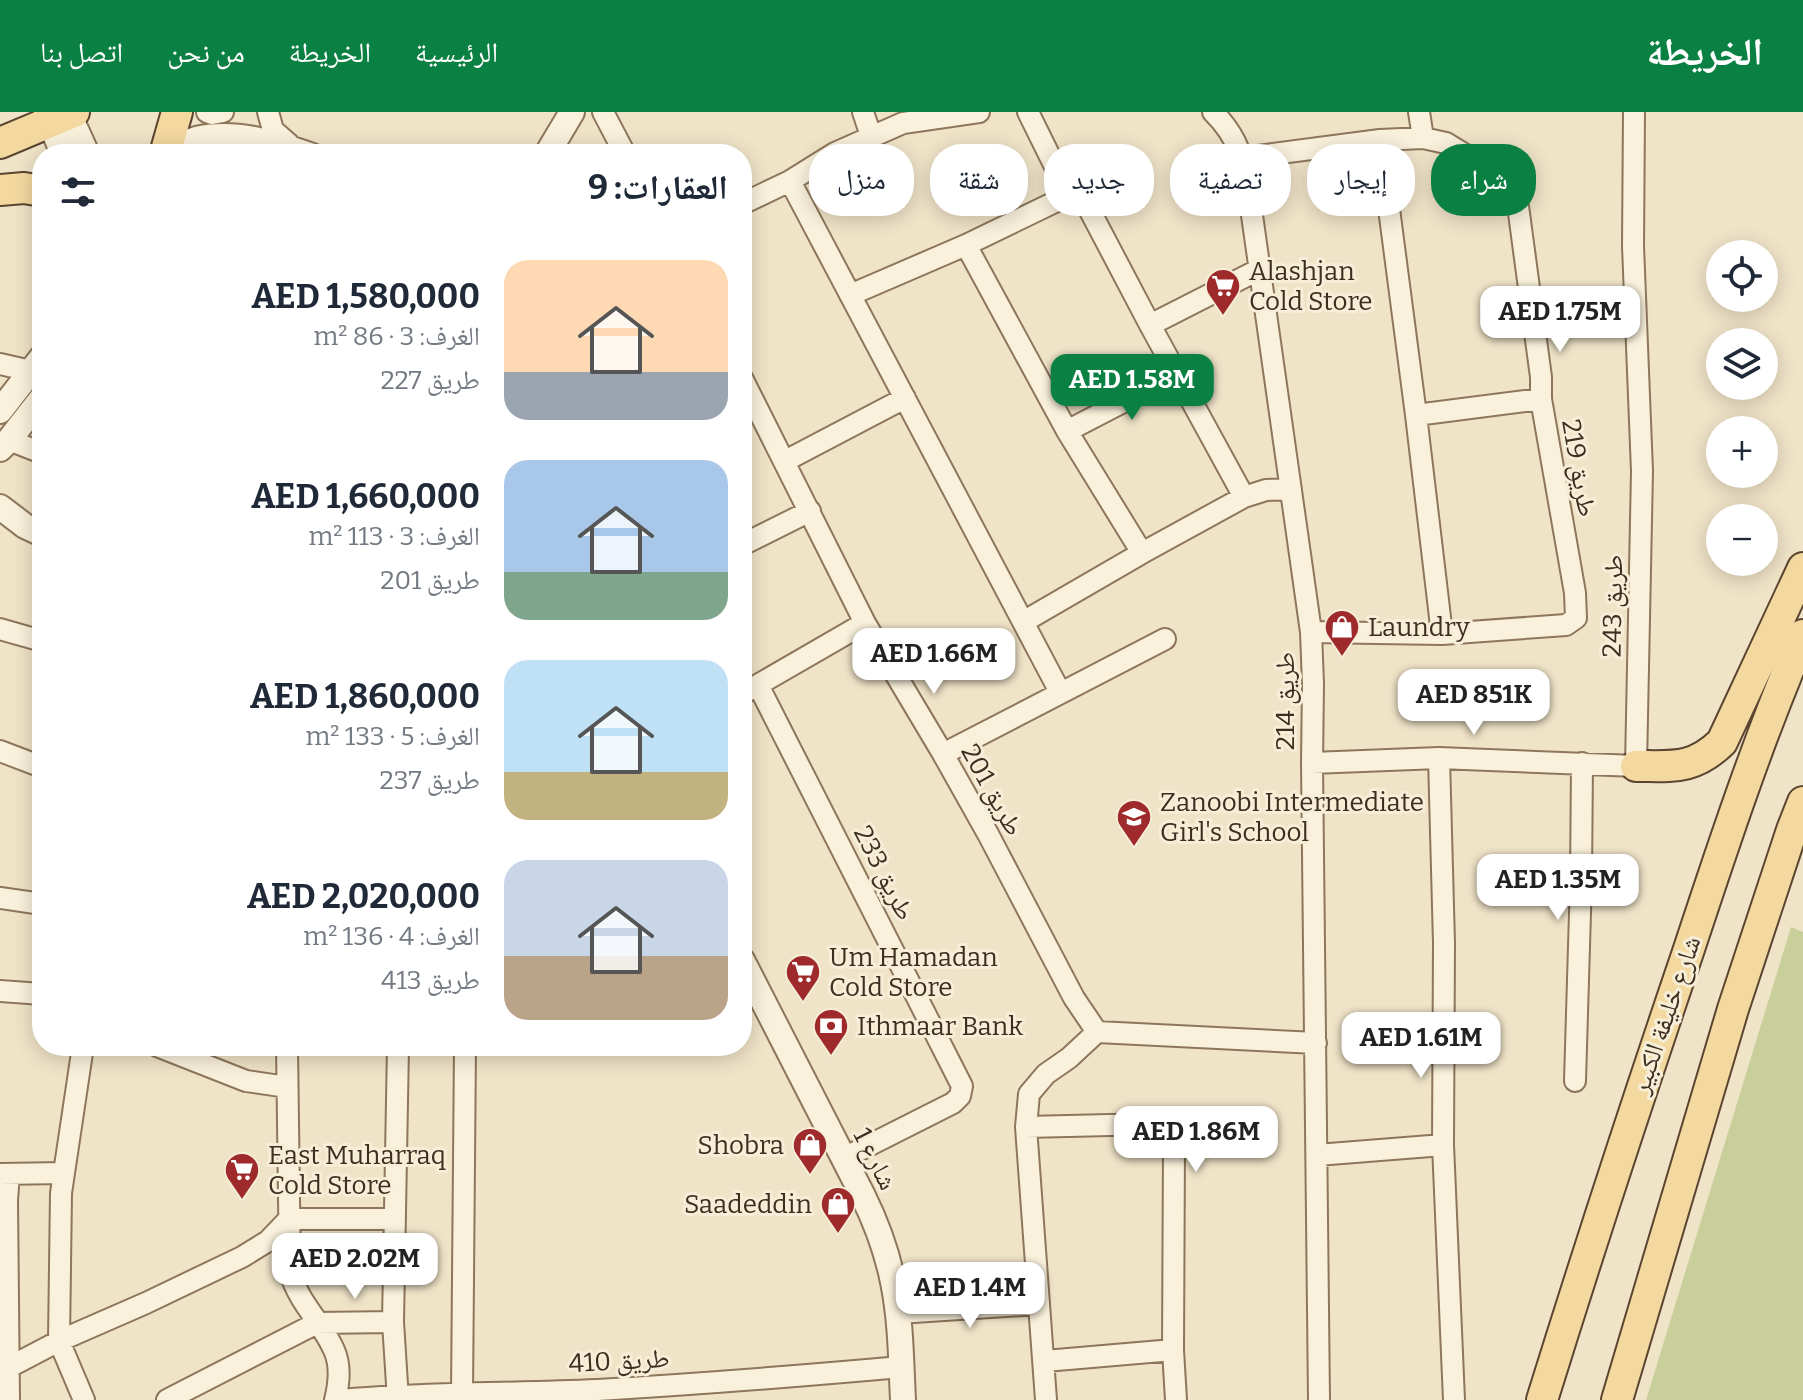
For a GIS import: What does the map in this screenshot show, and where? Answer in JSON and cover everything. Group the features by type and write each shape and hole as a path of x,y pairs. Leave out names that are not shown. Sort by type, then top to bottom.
{"main road":[{"path":"168,144 177,112"},
{"path":"0,143 62,115"},
{"path":"0,190 32,189"},
{"path":"1636,766 1693,763 1709,755 1722,742 1803,568"},
{"name":"شارع خليفة الكبير","path":"1542,1400 1615,1167 1732,819 1777,695 1803,635"},
{"path":"1617,1400 1733,1009 1803,802"}],"street":[{"path":"207,112 223,112"},
{"path":"268,112 273,130 288,144"},
{"path":"553,144 572,112"},
{"path":"603,112 620,144"},
{"path":"863,112 871,136"},
{"path":"752,199 790,181 835,153 903,123 979,112"},
{"path":"1028,112 1045,144"},
{"name":"طريق 214","path":"1213,112 1236,144"},
{"path":"1291,152 1380,140 1423,138 1419,112"},
{"name":"طريق 243","path":"1634,112 1633,246 1642,471 1636,766"},
{"path":"62,115 63,144"},
{"path":"62,115 81,144"},
{"path":"181,144 210,135 244,135 279,144"},
{"path":"222,144 228,135"},
{"name":"طريق 219","path":"1311,632 1442,634 1566,625 1576,618 1575,593 1541,399 1541,377 1518,206 1495,177 1464,154 1446,143 1423,138"},
{"path":"1380,140 1442,634"},
{"path":"790,181 1060,692"},
{"path":"850,295 1044,207"},
{"path":"1093,216 1244,497"},
{"name":"طريق 214","path":"1252,216 1311,632 1319,1400"},
{"path":"966,245 1067,431 1142,553"},
{"path":"1150,325 1260,269"},
{"path":"0,364 32,364"},
{"path":"0,411 32,369"},
{"path":"1067,431 1177,374"},
{"name":"طريق 201","path":"752,397 865,623 943,754 1074,998 1097,1032"},
{"path":"785,461 905,398"},
{"path":"1416,415 1541,399"},
{"path":"32,410 5,444 32,451"},
{"path":"1023,622 1244,497 1266,490 1291,489"},
{"path":"0,507 32,529"},
{"path":"752,540 810,511"},
{"path":"0,524 32,530"},
{"name":"طريق 233","path":"752,689 865,623"},
{"path":"0,629 32,638"},
{"path":"943,754 1165,639"},
{"name":"طريق 233","path":"752,694 962,1086 960,1096 953,1103 844,1158"},
{"path":"0,751 32,763"},
{"path":"1312,763 1439,758 1636,766"},
{"path":"1439,758 1444,943 1443,1145 1454,1400"},
{"path":"1575,1081 1582,763"},
{"path":"0,898 32,903"},
{"name":"شارع 1","path":"752,979 879,1231 893,1280 898,1313 903,1400"},
{"path":"0,991 32,993"},
{"path":"1046,1400 1026,1127 1029,1094 1046,1074 1097,1032 1316,1043"},
{"path":"81,1056 63,1173 59,1341 84,1400"},
{"path":"182,1056 246,1081 287,1087"},
{"path":"287,1056 289,1256 292,1280 334,1350 338,1400"},
{"path":"397,1397 393,1322 398,1056"},
{"path":"462,1394 465,1056"},
{"path":"1026,1127 1152,1124 1162,1126 1172,1134 1176,1400"},
{"path":"1317,1155 1443,1145"},
{"path":"9,1400 4,1369 7,1200 4,1174 63,1173"},
{"path":"4,1369 242,1257 268,1241 289,1219 395,1219"},
{"path":"898,1313 1039,1304"},
{"path":"167,1400 317,1323 393,1322"},
{"path":"1045,1361 1173,1350"},
{"name":"طريق 410","path":"338,1400 597,1390 901,1367"}],"green space":[{"path":"1791,927 1803,932 1803,1400 1646,1400"}],"place":[{"name":"Alashjan Cold Store","path":"1223,317"},
{"name":"Laundry","path":"1342,658"},
{"name":"Zanoobi Intermediate Girl's School","path":"1134,848"},
{"name":"Um Hamadan Cold Store","path":"803,1003"},
{"name":"Ithmaar Bank","path":"831,1057"},
{"name":"Shobra","path":"810,1176"},
{"name":"East Muharraq Cold Store","path":"242,1201"},
{"name":"Saadeddin","path":"838,1235"}]}
